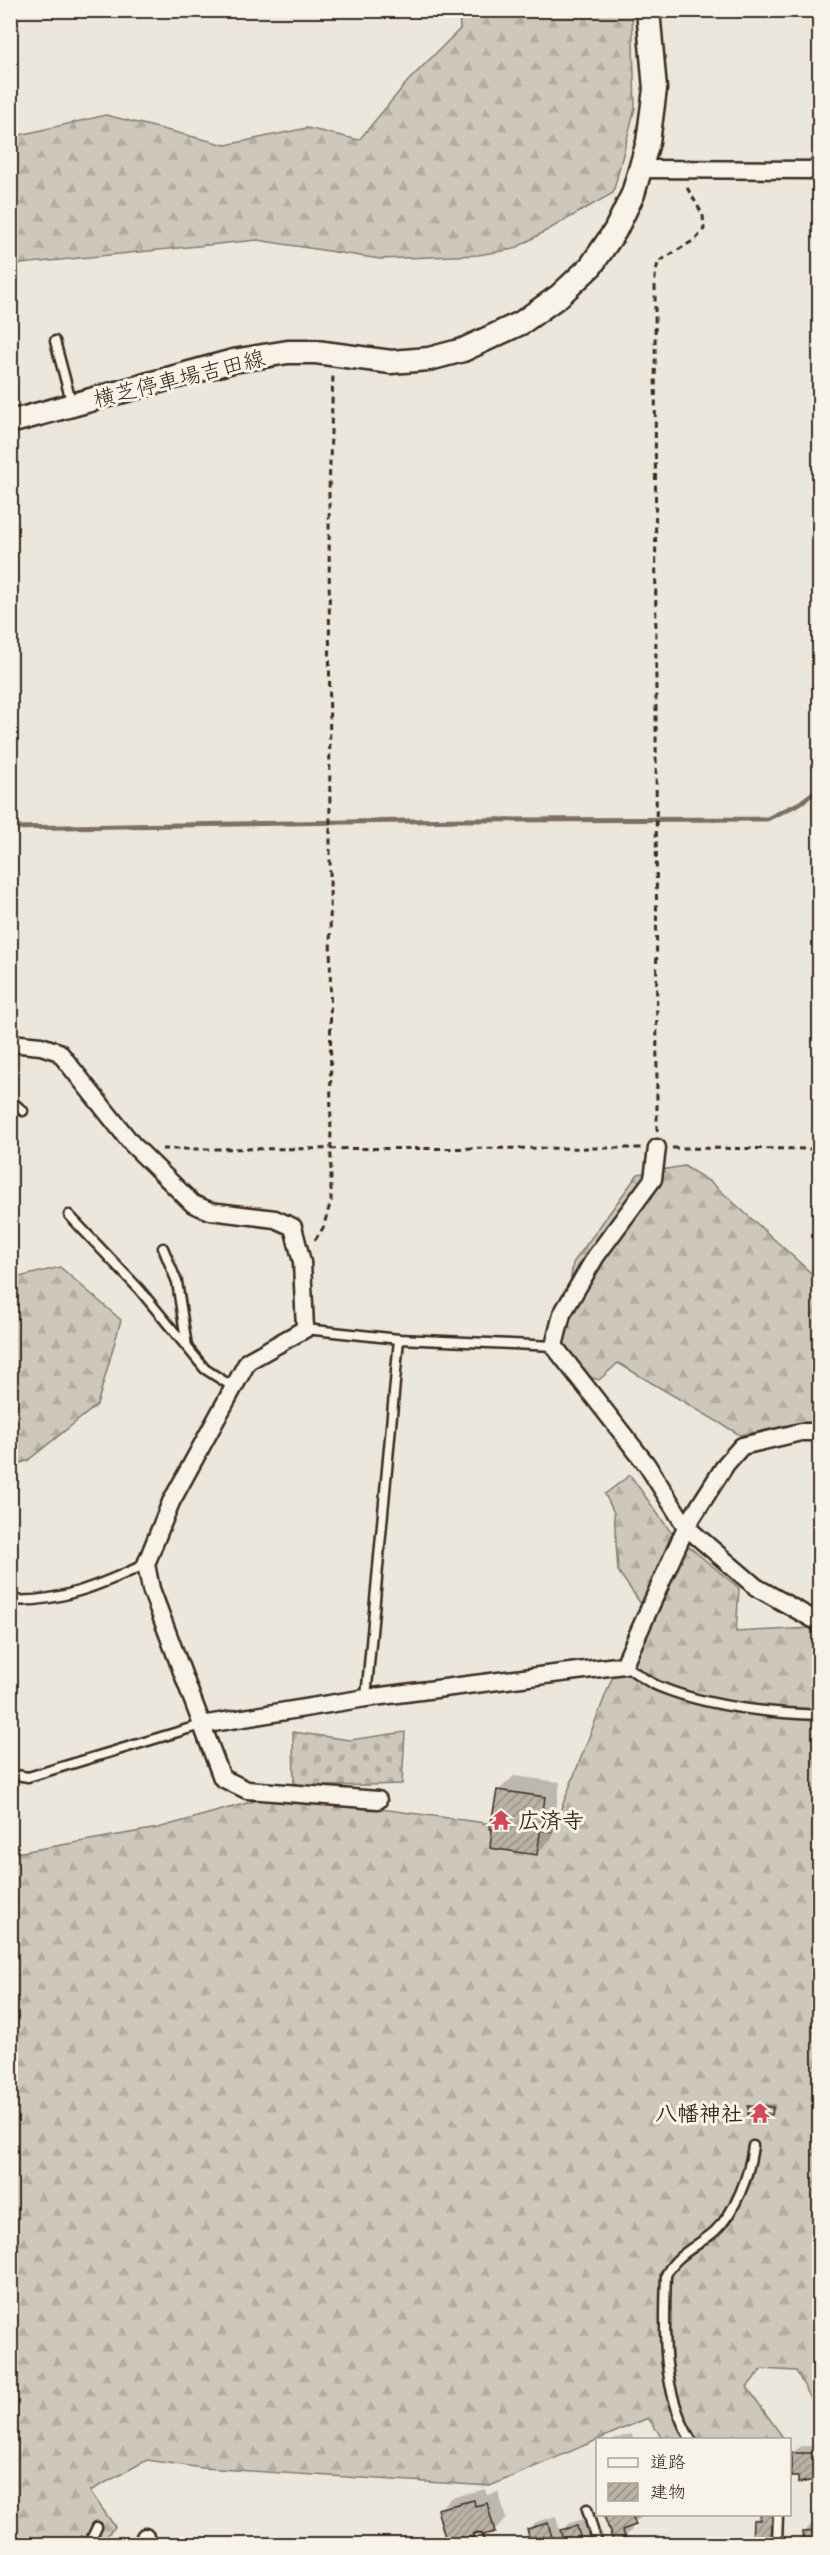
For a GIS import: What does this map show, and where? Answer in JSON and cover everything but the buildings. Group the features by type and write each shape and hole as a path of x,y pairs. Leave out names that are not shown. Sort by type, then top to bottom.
{"main road":[{"name":"横芝停車場吉田線","path":"10,422 233,361 288,352 334,354 392,362 429,358 471,347 521,324 559,297 591,266 615,231 633,194 648,142 655,88 648,10"}],"street":[{"path":"641,169 819,170"},
{"path":"10,1042 41,1046 59,1052 136,1149 193,1204 210,1211 275,1219 293,1227 302,1262 305,1329 248,1361 171,1502 146,1564 151,1589 198,1708 201,1725 222,1778 247,1790 378,1800"},
{"path":"657,1148 652,1179 596,1256 562,1314 554,1346 647,1465 686,1527 756,1587 819,1623"},
{"path":"201,1725 366,1698 624,1665 686,1527 726,1464 742,1446 801,1432 819,1432"}],"lane":[{"path":"55,340 73,405"},
{"path":"10,1100 23,1111"},
{"path":"69,1215 139,1289 205,1369 233,1387"},
{"path":"163,1248 177,1282 187,1347"},
{"path":"305,1329 399,1339 554,1346"},
{"path":"366,1698 399,1339"},
{"path":"10,1600 64,1594 104,1583 146,1564"},
{"path":"624,1665 659,1687 719,1704 782,1714 819,1715"},
{"path":"10,1774 28,1777 201,1725"},
{"path":"691,2438 679,2414 665,2360 666,2275 671,2265 715,2231 727,2217 750,2168 753,2146"},
{"path":"587,2509 597,2544"},
{"path":"777,2544 778,2516"},
{"path":"89,2544 96,2527"}],"path":[{"path":"657,1148 654,277 658,262 696,239 704,229 703,215 677,170"},
{"path":"302,1262 323,1228 331,1201 329,492 334,354"},
{"path":"136,1149 819,1149"}],"green space":[{"path":"459,11 632,11 635,108 613,193 514,249 478,255 380,259 257,240 11,265 11,137 106,115 226,145 307,128 359,140 408,81 460,29"},
{"path":"684,1166 712,1183 810,1272 819,1288 819,1421 740,1435 618,1363 599,1380 558,1367 573,1263 638,1174"},
{"path":"60,1267 121,1320 97,1405 27,1461 11,1466 11,1279"},
{"path":"630,1475 670,1531 739,1588 736,1632 810,1628 819,1631 819,2413 796,2371 762,2369 747,2387 783,2438 662,2438 648,2418 602,2438 596,2438 596,2440 490,2486 202,2468 147,2460 90,2491 115,2527 99,2544 11,2544 11,1854 158,1828 276,1795 552,1832 641,1604 618,1571 614,1513 605,1494"},
{"path":"293,1732 350,1740 405,1732 402,1784 294,1787"}],"waterway":[{"path":"10,828 465,820 767,819 800,803 820,788"}],"place":[{"name":"広済寺","path":"501,1820"},
{"name":"八幡神社","path":"760,2113"}]}
